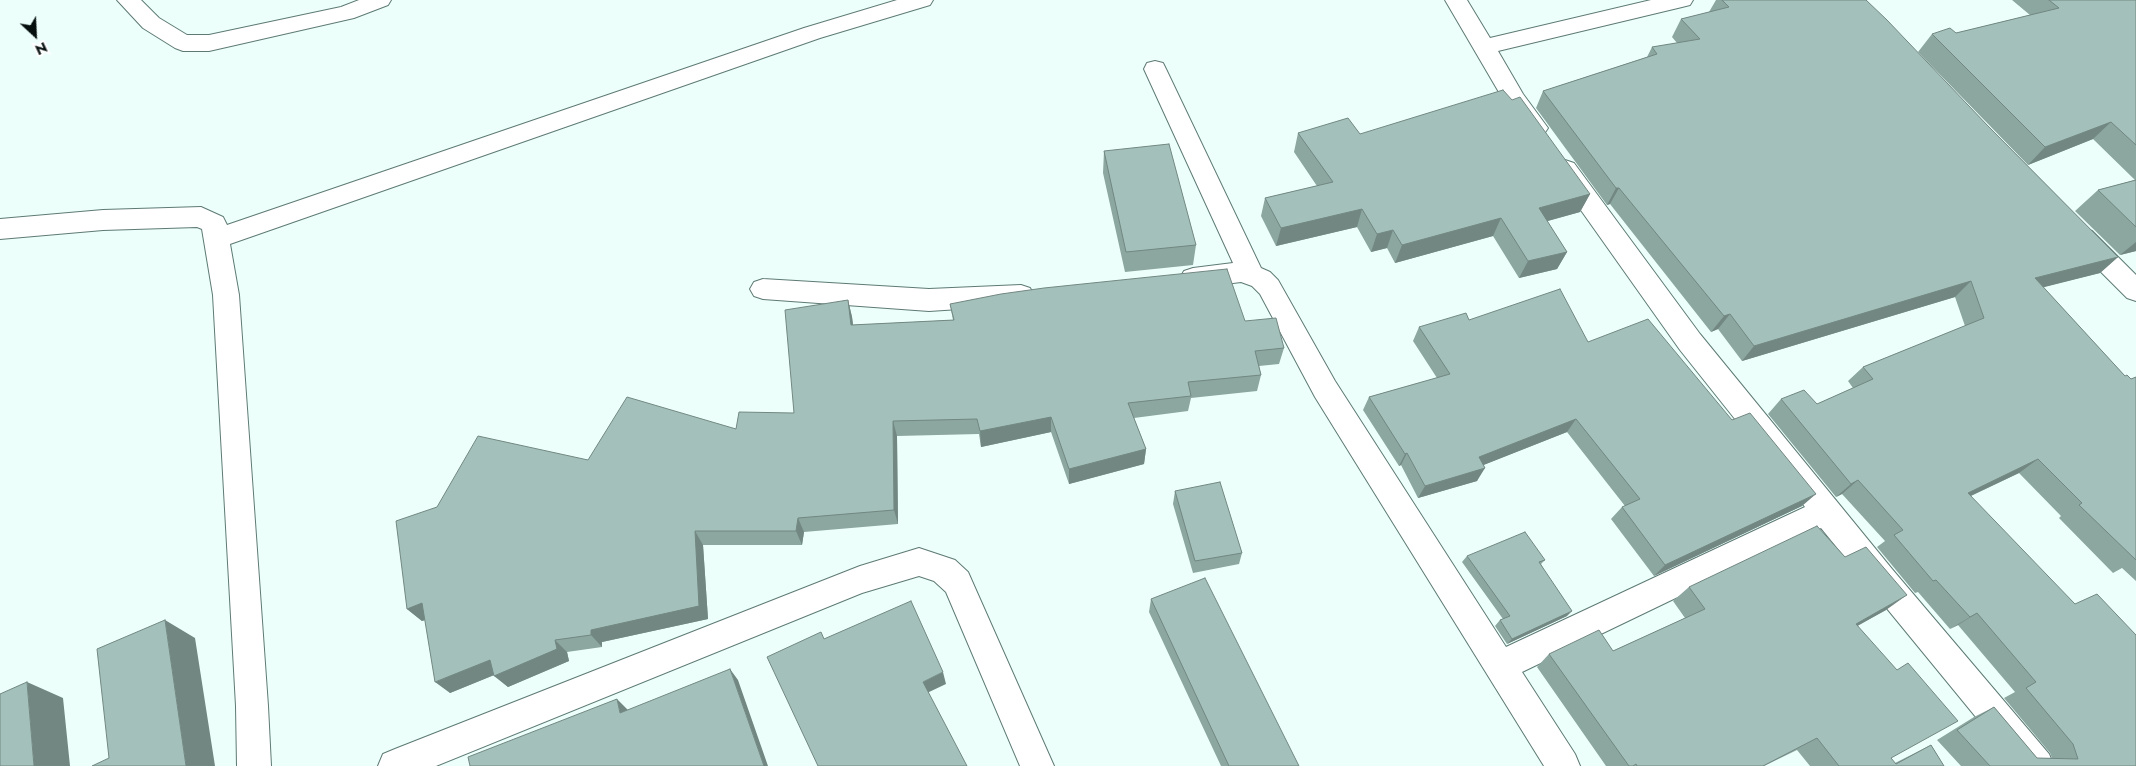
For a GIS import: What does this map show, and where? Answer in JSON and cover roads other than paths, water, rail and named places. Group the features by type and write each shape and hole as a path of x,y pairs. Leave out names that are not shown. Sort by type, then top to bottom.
{"street":[{"path":"128,0 151,23 183,43 209,44 346,14 380,0"},
{"path":"217,238 812,33 922,0"},
{"path":"1456,0 1515,100 1690,342 1826,511 2037,766"},
{"path":"1484,47 1682,0"},
{"path":"1154,69 1251,275"},
{"path":"0,229 103,220 201,217 214,224 226,295 254,766"},
{"path":"2066,221 2136,292"},
{"path":"1165,280 1242,272 1261,279 1269,287 1325,390 1563,766"},
{"path":"763,289 928,300 1049,292"},
{"path":"1500,666 1826,511"},
{"path":"395,766 860,580 919,562 944,570 957,582 1037,766"}]}
